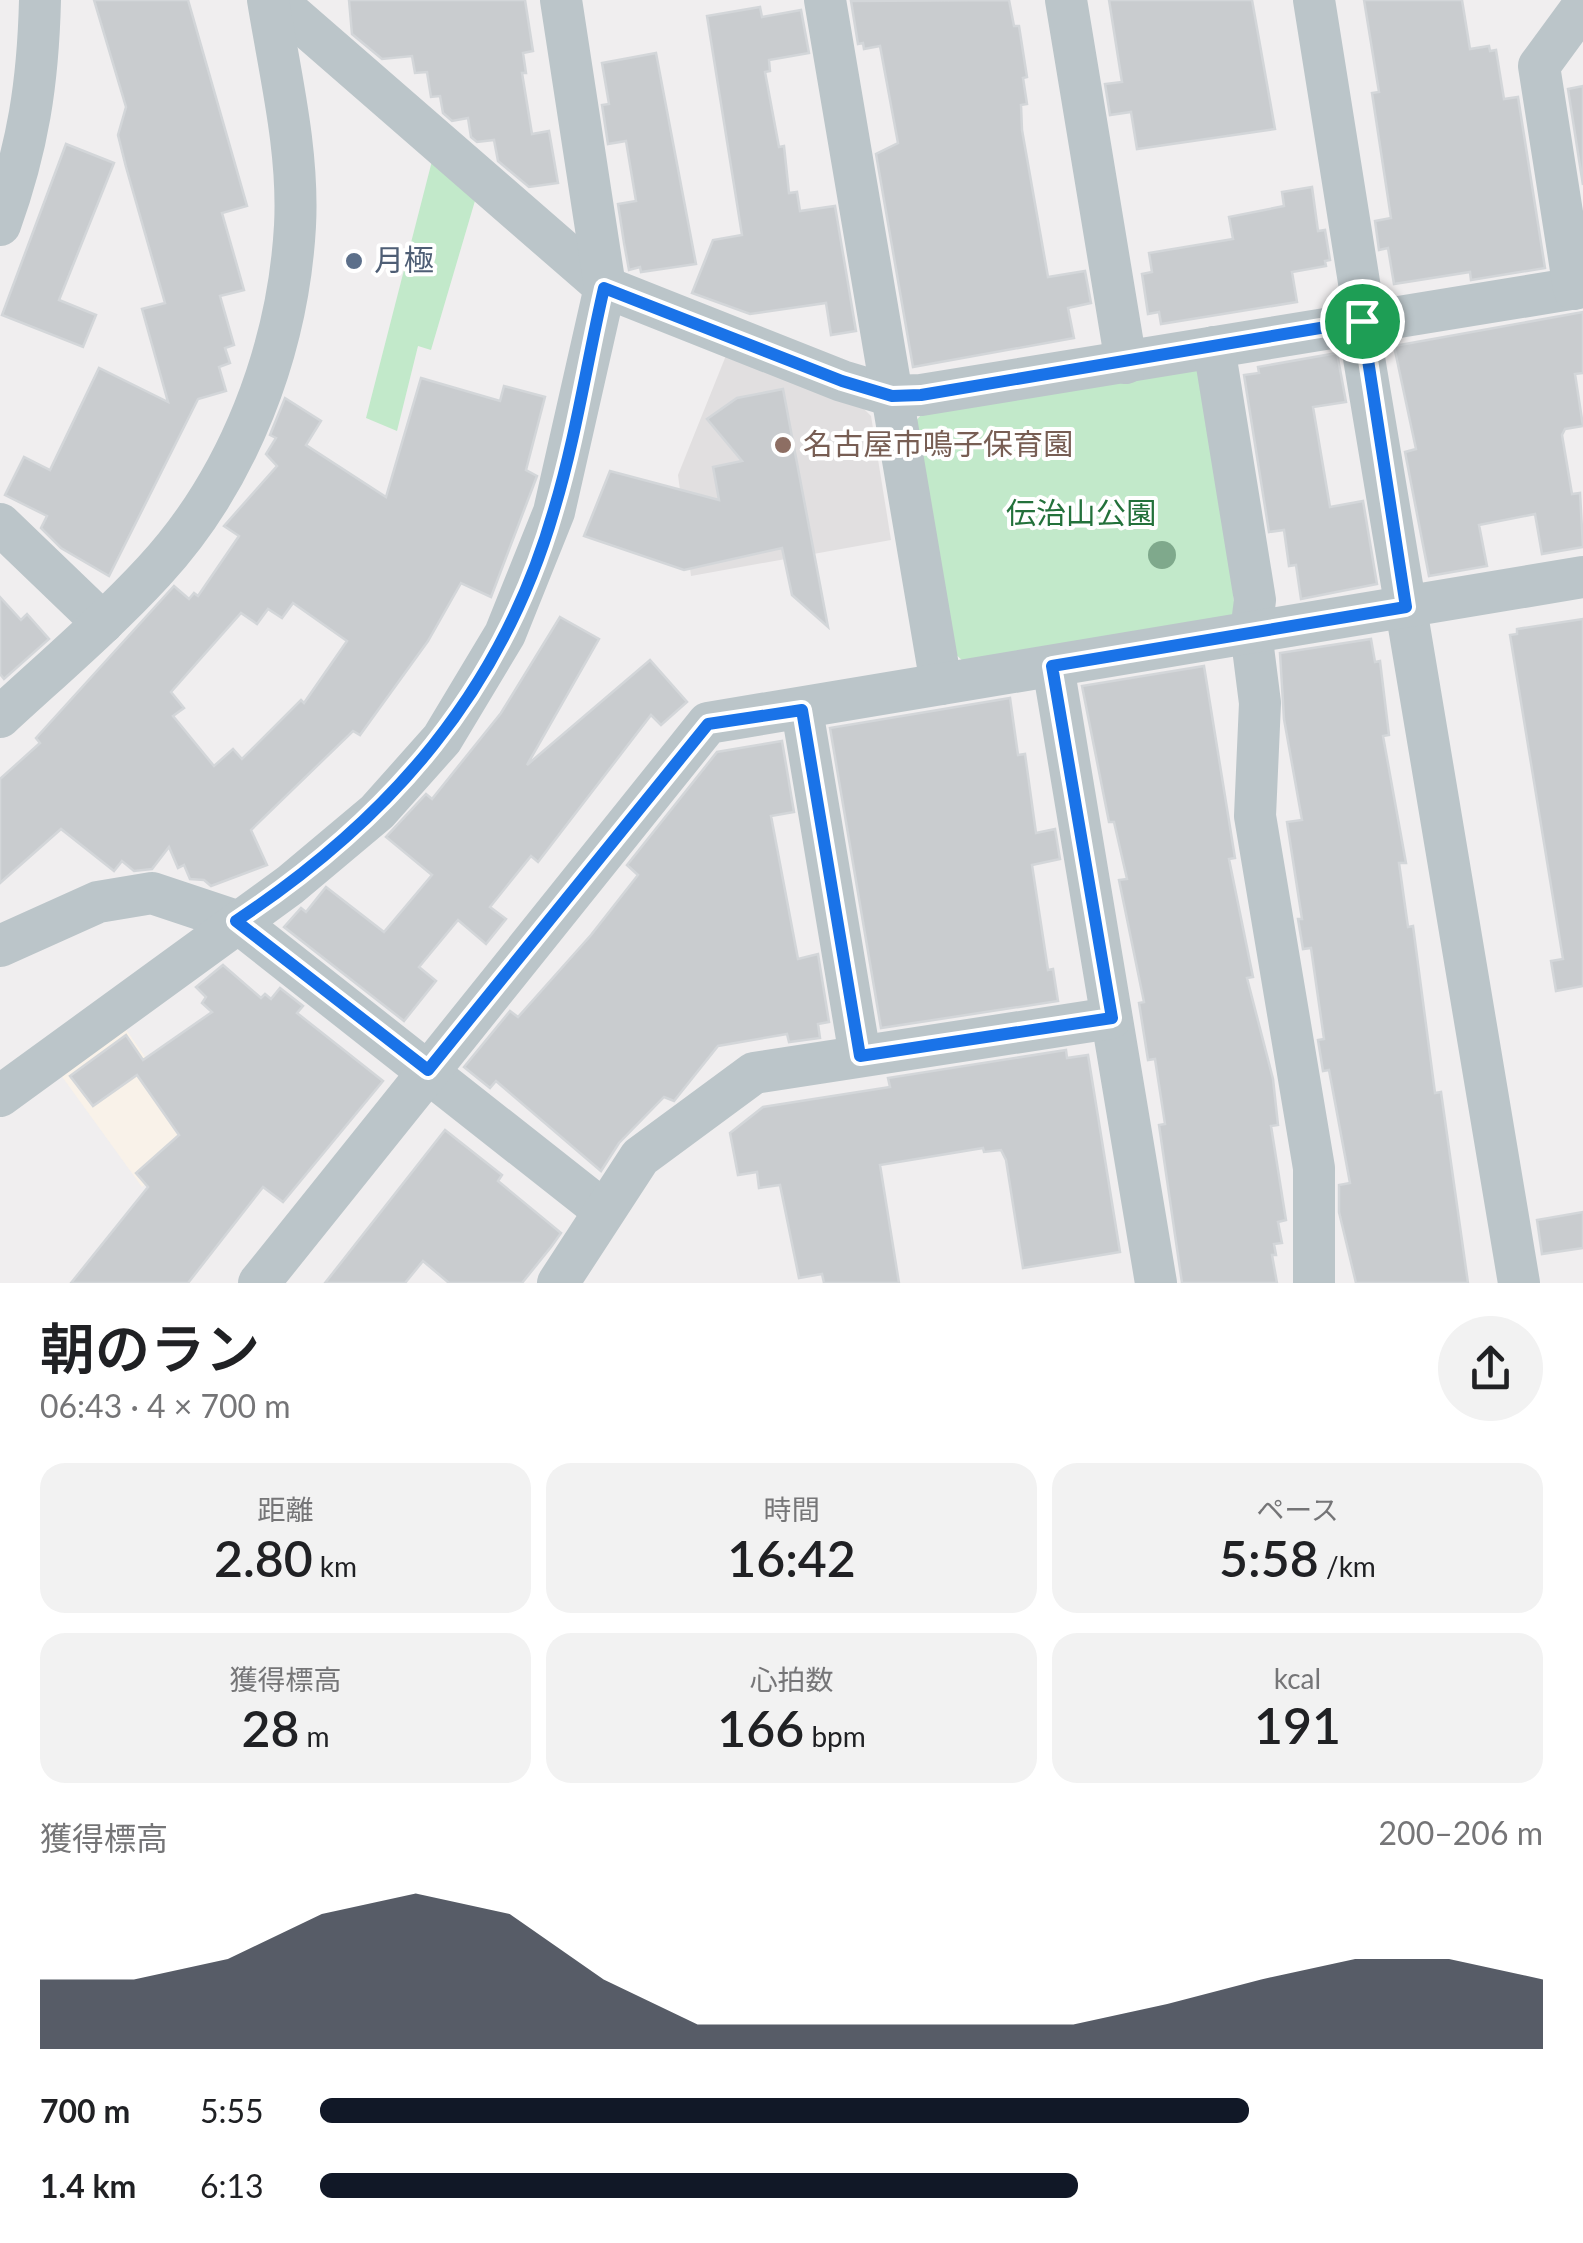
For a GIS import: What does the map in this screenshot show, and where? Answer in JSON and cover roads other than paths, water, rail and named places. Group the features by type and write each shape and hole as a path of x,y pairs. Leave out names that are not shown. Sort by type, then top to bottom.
{"street":[{"path":"0,225 24,156 38,69 40,0"},
{"path":"272,0 604,288 842,381 892,396 921,395 1126,363 1579,288 1539,66 1583,6"},
{"path":"0,717 157,568 233,460 270,368 288,290 295,224 291,145 272,0"},
{"path":"0,1096 290,885 377,812 442,739 505,634 554,512 604,288 561,0"},
{"path":"825,0 941,684"},
{"path":"1066,0 1126,363"},
{"path":"1314,0 1406,607 1519,1283"},
{"path":"1214,347 1255,600 1251,632 1260,702 1255,816 1314,1168 1314,1283"},
{"path":"0,524 103,623"},
{"path":"259,1283 708,724 1583,577"},
{"path":"1052,666 1156,1283"},
{"path":"802,710 860,1056"},
{"path":"0,946 98,902 152,893 236,921 604,1211"},
{"path":"558,1283 640,1158 754,1073 1112,1018"}],"place":[{"name":"月極","path":"354,261"},
{"name":"名古屋市鳴子保育園","path":"783,445"}],"park label":[{"name":"伝治山公園","path":"1081,514"}]}
